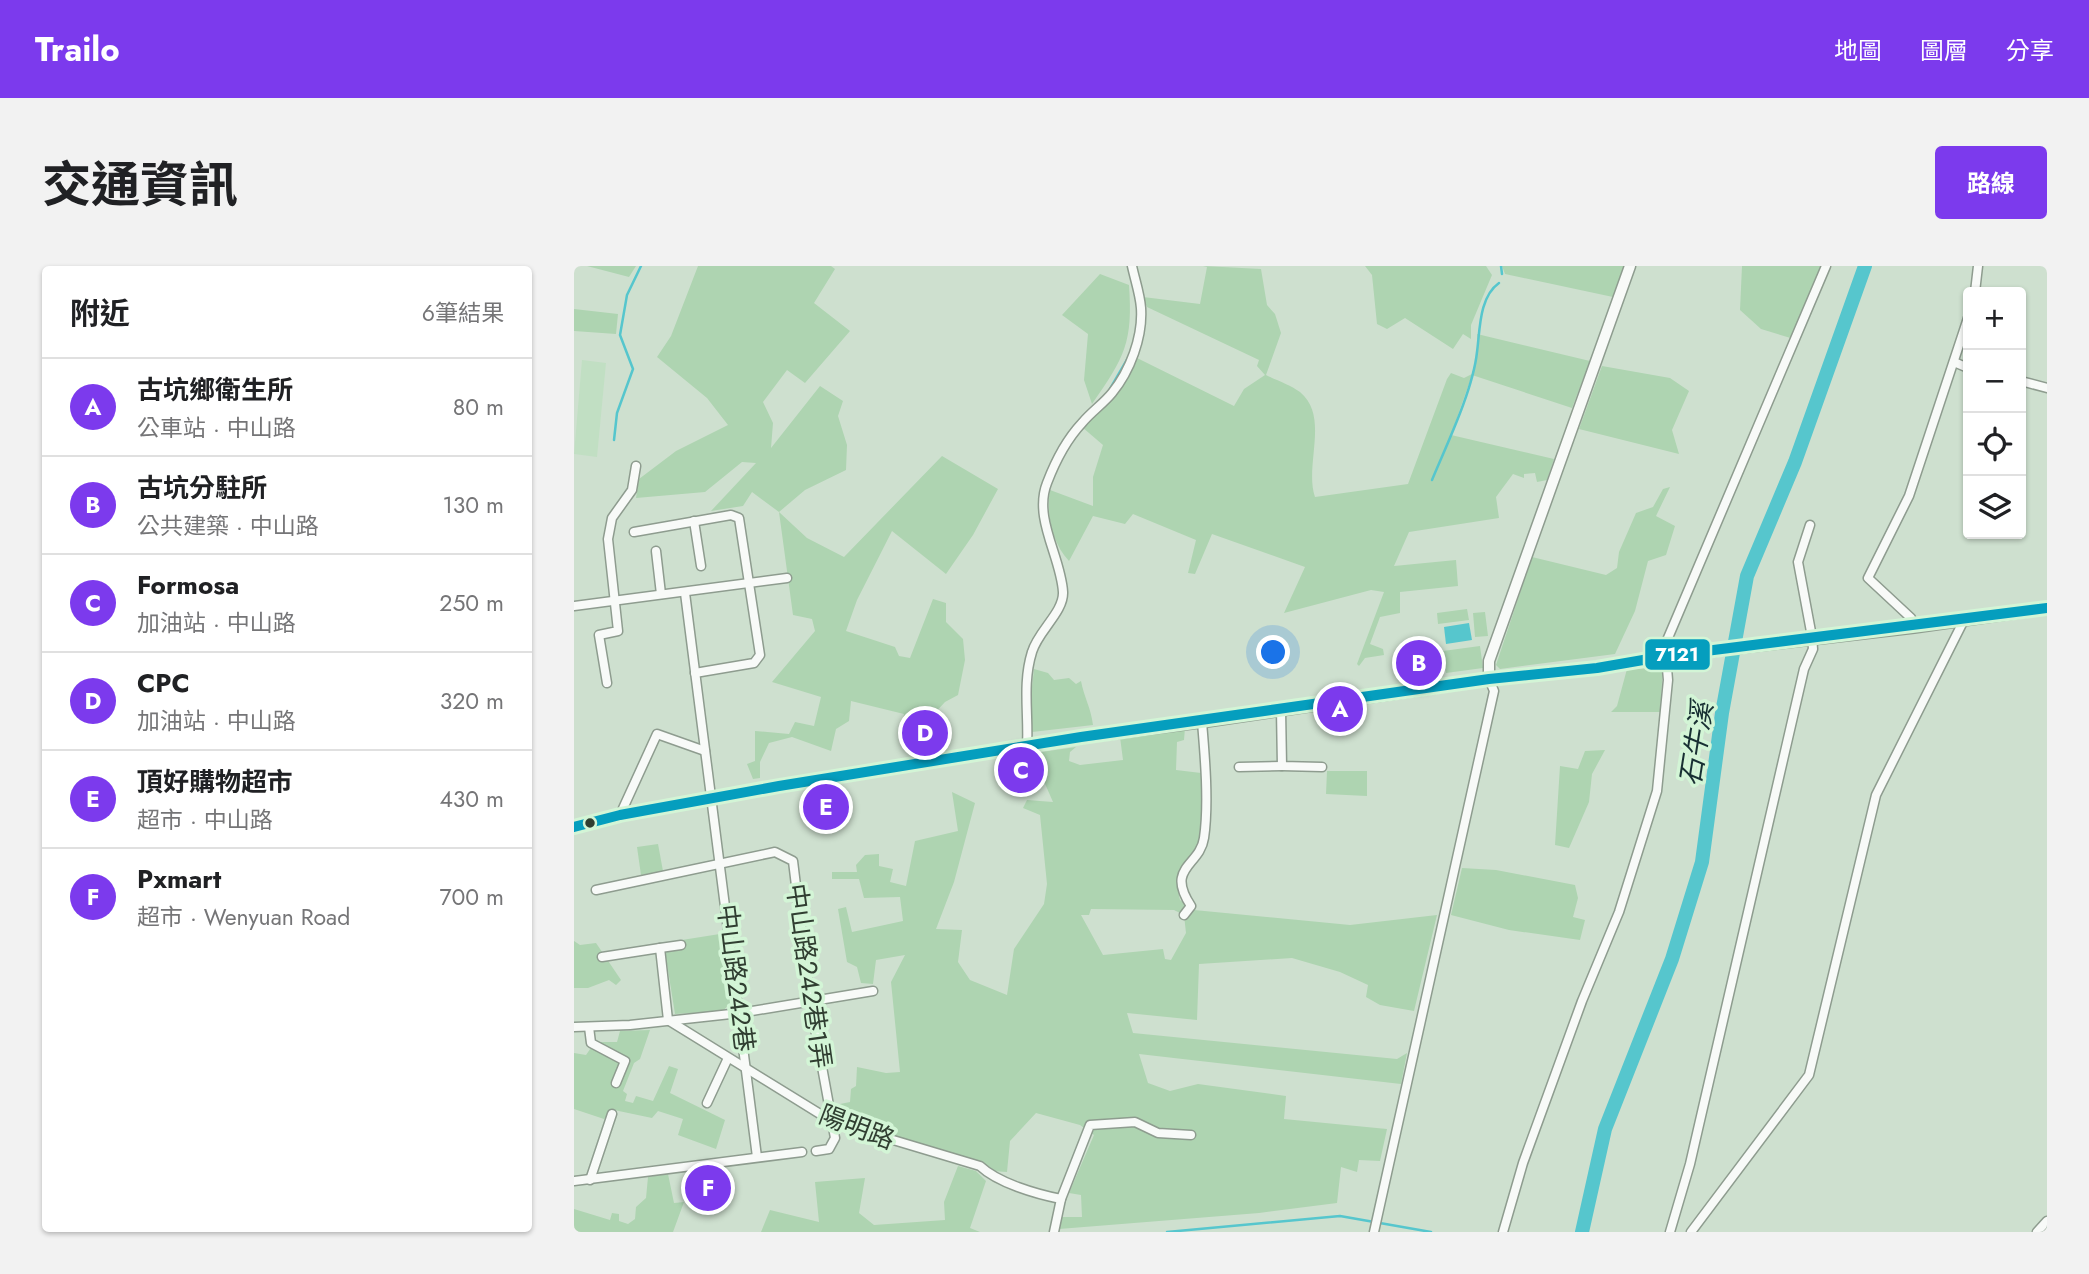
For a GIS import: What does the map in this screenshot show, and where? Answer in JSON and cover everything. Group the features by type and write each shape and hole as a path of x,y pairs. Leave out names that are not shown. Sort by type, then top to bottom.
{"main road":[{"path":"574,827 620,815 1081,737 1202,722 1489,679 1597,668 1666,656 1914,627 2047,608"}],"street":[{"path":"1027,747 1025,679 1032,649 1048,621 1058,612 1063,596 1059,564 1047,527 1043,502 1046,484 1070,438 1113,392 1128,367 1138,339 1141,308 1132,266"},
{"path":"1375,1231 1494,691 1489,679 1489,661 1630,266"},
{"path":"1503,1232 1527,1152 1582,1001 1619,912 1657,791 1668,680 1665,645 1826,266"},
{"path":"1976,287 1978,266"},
{"path":"1914,627 1911,618 1868,578 1899,521 1963,334"},
{"path":"1954,362 1963,366"},
{"path":"2026,382 2047,388"},
{"path":"607,683 599,635 618,631 608,539 612,518 632,489 636,467"},
{"path":"634,532 731,515 739,518 760,648 758,658 754,663 695,673"},
{"path":"694,521 701,566"},
{"path":"1670,1232 1690,1164 1804,669 1813,649 1808,638 1798,562 1810,525"},
{"path":"656,551 661,594"},
{"path":"574,606 787,578"},
{"name":"中山路242巷","path":"685,593 722,864 757,1157"},
{"path":"1691,1232 1809,1075 1877,795 1965,618"},
{"path":"1281,710 1282,766"},
{"path":"1184,915 1191,906 1181,884 1185,868 1204,841 1202,722"},
{"path":"620,815 657,734 705,751"},
{"path":"1239,767 1322,767"},
{"name":"中山路242巷1弄","path":"722,864 775,852 793,861 810,1000 832,1122"},
{"path":"596,890 722,864"},
{"path":"602,957 681,945"},
{"path":"660,948 668,1020"},
{"path":"574,1027 740,1013 873,991"},
{"name":"陽明路","path":"668,1020 832,1122 980,1166 989,1174 1030,1193 1061,1199"},
{"path":"589,1027 591,1043 625,1061 616,1083"},
{"path":"707,1103 728,1058"},
{"path":"590,1180 612,1114"},
{"path":"816,1151 829,1149 833,1144 832,1122"},
{"path":"1054,1232 1061,1199 1090,1125 1135,1122 1158,1132 1191,1135"},
{"path":"574,1181 802,1153"},
{"path":"2037,1232 2047,1221"}],"shaded area":[{"path":"587,266 636,266 629,277"},
{"path":"698,266 831,266 835,269 814,303 850,331 805,383 787,370 763,402 773,423 771,448 820,386 843,401 838,416 847,445 846,470 805,490 779,512 752,492 743,506 711,511 756,463 742,462 705,492 636,498 639,479 676,451 728,425 707,398 657,357 671,336"},
{"path":"1203,266 1261,269 1267,305 1275,314 1281,333 1266,375 1296,389 1309,402 1315,428 1312,484 1315,497 1408,484 1447,379 1451,373 1464,378 1472,374 1478,351 1477,334 1590,361 1572,408 1472,375 1451,435 1554,459 1547,480 1537,482 1535,473 1524,474 1524,478 1513,474 1496,497 1499,518 1409,532 1394,566 1456,560 1458,586 1400,592 1400,613 1380,617 1370,644 1383,649 1384,655 1365,658 1359,666 1357,664 1384,592 1371,590 1284,613 1305,567 1212,534 1195,574 1188,573 1196,540 1133,514 1125,524 1093,516 1069,561 1054,537 1049,509 1050,490 1093,506 1093,477 1103,445 1082,427 1133,367 1135,357 1234,406 1244,389 1265,375 1257,366 1259,360 1147,307 1143,297 1200,304 1207,267"},
{"path":"1365,266 1486,266 1492,275 1471,325 1471,339 1463,334 1453,349 1405,318 1387,329 1377,324 1372,275"},
{"path":"1502,266 1624,266 1613,297 1505,274"},
{"path":"1742,266 1822,266 1794,339 1761,329 1740,310"},
{"path":"1100,274 1129,285 1130,321 1119,361 1092,404 1084,380 1088,334 1062,315"},
{"path":"574,309 618,314 616,334 574,331"},
{"path":"582,360 606,363 597,457 574,454"},
{"path":"1602,366 1670,378 1689,391 1672,430 1679,454 1579,429"},
{"path":"942,456 998,489 973,535 946,574 892,531 857,600 846,631 895,647 899,656 910,658 933,599 946,603 946,622 963,639 965,660 958,695 945,702 932,716 903,720 904,714 851,701 849,721 836,729 831,751 792,737 769,743 760,762 760,778 753,779 747,764 755,761 755,731 789,734 795,722 814,726 821,697 772,682 815,631 812,619 793,615 779,512 807,538 844,557"},
{"path":"1670,487 1656,516 1675,526 1666,555 1648,561 1635,611 1615,654 1500,669 1496,665 1532,557 1606,575 1617,568 1619,552 1636,513 1653,507 1663,489"},
{"path":"1467,609 1469,620 1438,624 1437,613"},
{"path":"1485,612 1488,636 1475,637 1473,613"},
{"path":"1480,646 1483,668 1446,673 1443,651"},
{"path":"1663,668 1660,712 1611,712 1617,706 1627,669"},
{"path":"1034,669 1048,673 1054,680 1069,678 1076,684 1081,681 1093,725 1032,732 1031,696"},
{"path":"1185,728 1184,740 1177,742 1176,770 1201,773 1202,826 1196,849 1180,873 1178,889 1180,900 1194,910 1350,925 1437,915 1414,1011 1380,1005 1366,997 1368,985 1340,972 1292,958 1199,964 1197,1020 1127,1013 1133,1033 1397,1059 1407,1053 1401,1084 1139,1054 1148,1083 1170,1091 1198,1084 1286,1096 1284,1119 1387,1129 1380,1161 1359,1160 1357,1172 1341,1167 1337,1203 1259,1213 1059,1229 1061,1217 1082,1217 1081,1195 1069,1193 1094,1135 1080,1125 1036,1113 1010,1141 1007,1172 992,1171 978,1161 840,1120 840,1104 850,1102 851,1089 856,1086 857,1067 886,1073 900,1072 891,982 905,955 876,960 873,984 861,983 857,967 847,962 838,909 846,907 852,932 903,921 900,897 864,898 859,879 832,879 832,872 857,872 856,865 865,855 879,854 879,866 893,869 890,882 906,886 915,841 958,831 952,792 975,803 954,882 936,929 962,930 958,962 970,980 1007,995 1014,949 1044,904 1047,884 1040,815 1023,808 1027,800 1053,802 1039,770 1041,752 1076,747 1070,752 1069,761 1080,765 1123,760 1120,737","holes":["1091,909 1174,910 1184,915 1186,933 1171,960 1165,959 1163,949 1103,955 1081,915 1089,915"]},
{"path":"1605,750 1592,774 1589,802 1569,848 1555,845 1560,766 1578,769 1585,751"},
{"path":"1327,771 1367,771 1367,796 1326,794"},
{"path":"658,844 663,871 641,875 637,847"},
{"path":"1462,868 1496,870 1575,885 1578,898 1573,917 1585,920 1580,940 1509,930 1451,915"},
{"path":"726,933 733,1000 723,1011 675,1014 665,951 683,948 682,940"},
{"path":"574,941 580,945 596,943 621,980 616,985 609,980 588,988 574,988"},
{"path":"650,1030 640,1059 634,1063 623,1091 627,1094 625,1101 633,1103 636,1096 653,1101 669,1066 678,1069 670,1093 725,1120 716,1149 678,1135 683,1119 658,1111 652,1118 614,1110 604,1119 574,1109 574,1053 586,1055 595,1042 617,1042 620,1031"},
{"path":"958,1166 976,1171 986,1181 970,1228 980,1232 761,1232 770,1210 819,1222 815,1182 865,1178 859,1213 874,1225 945,1220 944,1202"},
{"path":"668,1174 674,1203 684,1202 673,1232 574,1232 574,1209 610,1220 612,1213 619,1214 619,1221 628,1224 635,1219 636,1207 646,1198 648,1177"}],"water":[{"path":"1469,623 1472,640 1446,644 1444,627"}],"waterway":[{"path":"614,440 617,413 633,369 620,335 627,295 641,266"},
{"path":"1501,266 1502,274"},
{"name":"石牛溪","path":"1582,1232 1605,1129 1672,959 1702,862 1722,713 1747,576 1795,462 1865,266"},
{"path":"1432,480 1459,417 1475,367 1484,305 1492,289 1499,283"},
{"path":"1110,389 1128,358"},
{"path":"1043,485 1048,472"},
{"path":"1167,1232 1340,1216 1431,1232"}],"transit line":[{"name":"7121","path":"574,827 620,815 779,786 1081,737 1489,679 1597,668 1666,656 2047,608"}],"place":[{"name":"古坑分駐所","path":"1419,663"},
{"name":"古坑鄉衛生所","path":"1340,709"},
{"name":"CPC","path":"925,733"},
{"name":"Formosa","path":"1021,770"},
{"name":"頂好購物超市","path":"826,807"},
{"name":"Pxmart","path":"708,1188"}]}
